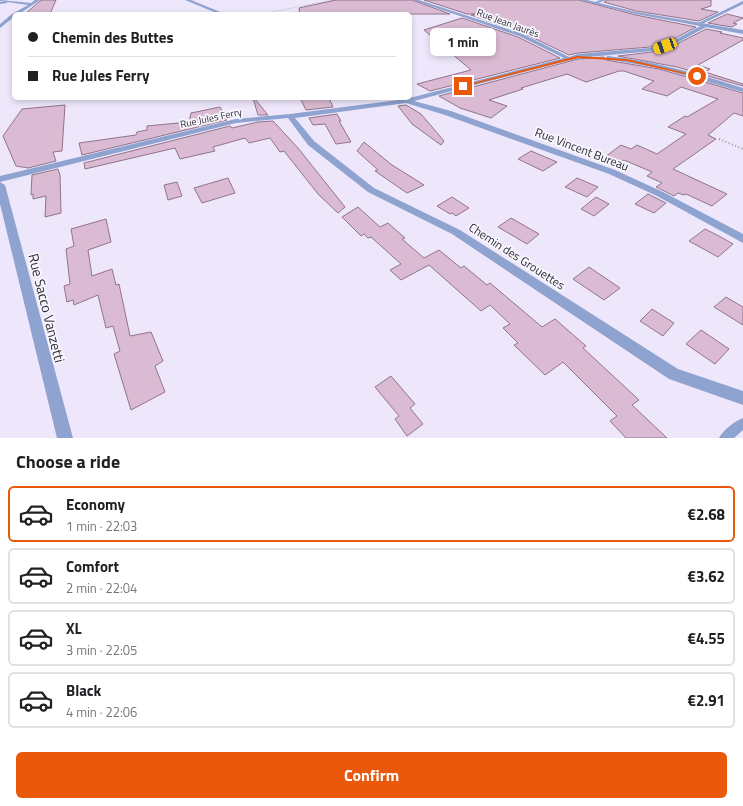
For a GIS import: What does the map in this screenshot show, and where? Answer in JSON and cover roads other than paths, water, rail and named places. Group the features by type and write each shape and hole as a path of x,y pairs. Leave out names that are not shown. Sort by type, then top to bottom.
{"street":[{"path":"20,12 38,0"},
{"path":"187,0 217,12"},
{"name":"Rue Jean Jaurès","path":"415,0 521,35 570,59"},
{"path":"582,0 636,13 743,32"},
{"path":"595,3 604,0"},
{"path":"0,2 32,4"},
{"path":"698,24 743,2"},
{"path":"735,6 743,8"},
{"path":"0,27 12,17"},
{"name":"Rue Jules Ferry","path":"412,99 578,56 656,49 683,38 706,25"},
{"path":"578,56 639,62 697,76 743,90"},
{"path":"359,100 364,107"},
{"name":"Rue Jules Ferry","path":"0,179 236,121 290,116 410,100"},
{"name":"Rue Vincent Bureau","path":"406,101 448,112 612,172 660,194 743,239"},
{"name":"Chemin des Grouettes","path":"290,116 311,143 371,190 456,232 674,374 743,398"},
{"name":"Rue Sacco Vanzetti","path":"0,185 65,438"}],"lane":[{"path":"725,438 743,423"}]}
